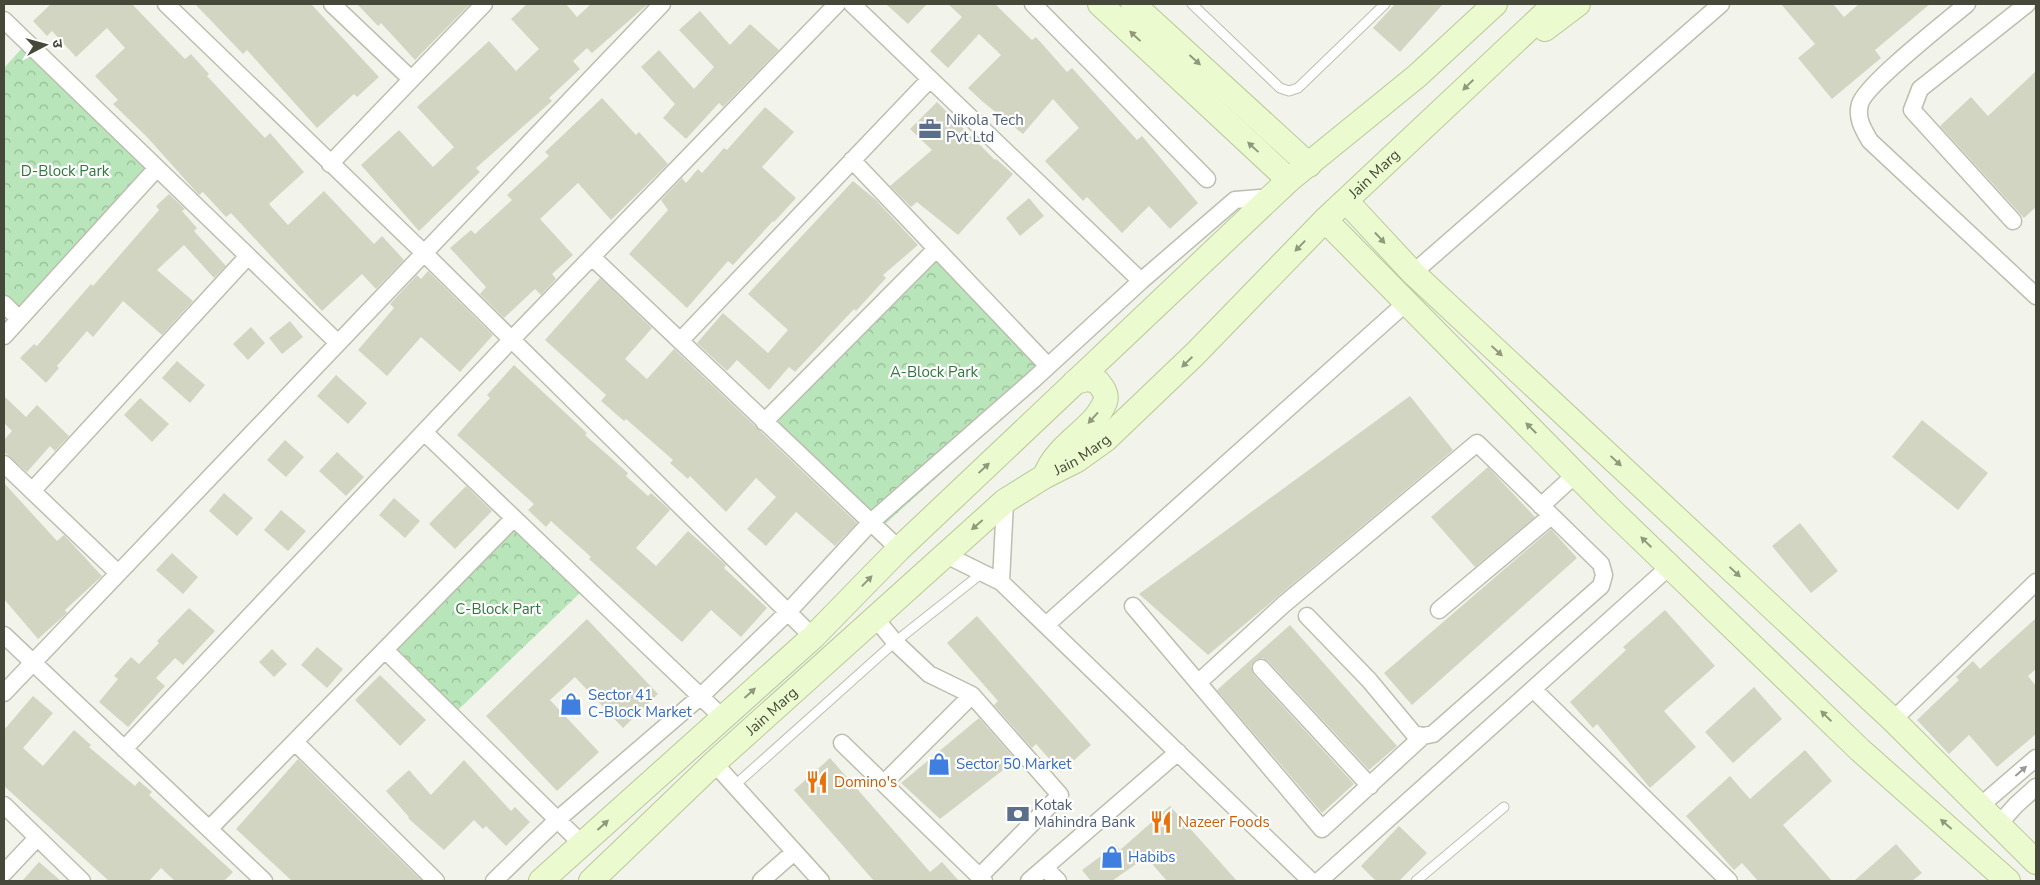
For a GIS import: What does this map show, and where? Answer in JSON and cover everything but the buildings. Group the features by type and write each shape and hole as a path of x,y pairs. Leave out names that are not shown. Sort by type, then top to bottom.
{"street":[{"path":"166,4 424,253 813,636"},
{"path":"332,4 411,79"},
{"path":"330,164 484,4"},
{"path":"4,693 662,4"},
{"path":"124,749 512,339 837,4"},
{"path":"852,4 1141,281"},
{"path":"1033,4 1207,179"},
{"path":"1100,4 1281,189"},
{"path":"1134,4 1310,165"},
{"name":"Jain Marg","path":"591,881 714,763 1005,501 1045,476 1077,460 1106,440 1195,354 1325,220 1347,202 1555,4"},
{"path":"1497,58 1546,28 1578,4"},
{"path":"1413,273 1721,4"},
{"path":"1966,4 1873,85 1860,104 1859,117 1870,141 2036,296"},
{"path":"2013,221 1912,110 1920,89 2027,4"},
{"name":"Jain Marg","path":"540,881 813,636 899,549 1281,189 1417,76 1493,5"},
{"path":"4,20 338,343"},
{"path":"680,341 930,79"},
{"path":"852,160 1048,366"},
{"path":"4,336 157,168"},
{"path":"494,881 557,820 701,696 788,612 871,522 1141,281 1235,200 1281,189"},
{"path":"1347,202 1413,273 1893,720 2036,862"},
{"path":"1325,220 1576,474 1860,750 2008,881"},
{"path":"764,422 936,249"},
{"path":"32,491 248,256"},
{"path":"592,256 899,549"},
{"path":"1046,626 1407,302"},
{"path":"4,304 19,318"},
{"path":"1045,476 1056,454 1095,416 1106,400 1105,392 1097,381 1087,379 1075,382"},
{"path":"424,432 723,718"},
{"path":"1199,682 1283,605 1477,443 1601,564 1604,575 1601,586 1433,734 1422,736 1414,734 1369,680 1307,616"},
{"path":"4,464 118,573"},
{"path":"1439,610 1546,511 1576,474"},
{"path":"1001,582 1005,501"},
{"path":"209,829 514,518"},
{"path":"944,554 1001,582 1311,881"},
{"path":"1319,881 1670,566"},
{"path":"1893,720 2036,582"},
{"path":"1133,606 1322,829 1422,736"},
{"path":"842,743 982,879 1060,795 972,695 929,674 894,642 875,618"},
{"path":"4,635 264,881"},
{"path":"385,650 582,844"},
{"path":"1261,668 1370,786"},
{"path":"1534,690 1729,881"},
{"path":"884,783 972,695"},
{"path":"295,742 436,881"},
{"path":"1030,881 1178,752"},
{"path":"1967,844 2036,758"},
{"path":"714,763 793,853 821,881"},
{"path":"1990,816 2036,787"},
{"path":"4,805 82,881"},
{"path":"4,873 38,838"},
{"path":"762,881 793,853"},
{"path":"1045,868 1058,881"}],"lane":[{"path":"1192,4 1280,88 1289,91 1298,88 1385,4"},
{"path":"734,786 894,642 982,573"},
{"path":"1416,881 1504,807"}],"green space":[{"name":"D-Block Park","path":"23,47 152,168 20,309 4,294 4,68"},
{"name":"A-Block Park","path":"935,256 1050,375 884,525 771,420"},
{"name":"C-Block Part","path":"515,530 580,593 458,710 391,650"}],"place":[{"name":"Nikola Tech Pvt Ltd","path":"930,129"},
{"name":"Sector 41 C-Block Market","path":"571,704"},
{"name":"Sector 50 Market","path":"939,764"},
{"name":"Domino's","path":"817,782"},
{"name":"Kotak Mahindra Bank","path":"1018,814"},
{"name":"Nazeer Foods","path":"1161,822"},
{"name":"Habibs","path":"1112,857"}]}
